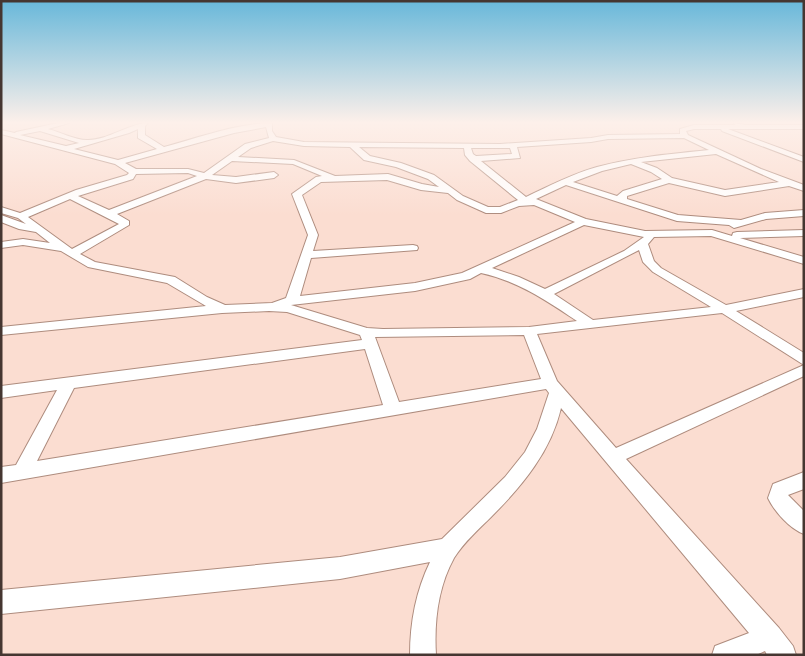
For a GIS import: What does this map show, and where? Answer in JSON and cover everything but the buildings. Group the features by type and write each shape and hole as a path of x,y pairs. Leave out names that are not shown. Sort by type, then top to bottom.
{"street":[{"path":"87,154 118,162 134,172 188,172 219,179 240,180 252,176 274,175"},
{"path":"118,162 149,154"},
{"path":"109,214 206,176 239,154"},
{"path":"362,154 367,158 398,165 431,177 450,191 486,210 501,210 509,205 525,201 598,170 631,162 703,154"},
{"path":"469,154 525,201 542,204 583,222 653,235 712,233 724,235 804,261"},
{"path":"473,159 518,156 517,154"},
{"path":"721,154 804,188"},
{"path":"787,154 804,160"},
{"path":"232,159 294,162 334,178"},
{"path":"631,162 654,170 669,180 725,193 789,183"},
{"path":"21,216 71,196 130,177 134,172"},
{"path":"292,301 313,235 298,194 317,179 394,178 421,187 450,191"},
{"path":"622,201 622,195 626,193 669,180"},
{"path":"566,182 677,218 742,223"},
{"path":"1,245 23,242 69,251 125,223 71,196"},
{"path":"1,210 21,216 69,251 92,265 170,280 202,300 223,309"},
{"path":"712,233 765,216 804,213"},
{"path":"1,218 22,227 41,230"},
{"path":"269,307 292,301 415,287 466,276 583,222"},
{"path":"724,235 804,233"},
{"path":"546,294 628,253 653,235"},
{"path":"642,243 649,262 657,270 724,309 804,360"},
{"path":"307,256 413,248"},
{"path":"482,270 517,278 546,294 589,323"},
{"path":"1,392 68,384 367,338 383,333 529,331 724,309 802,295"},
{"path":"1,331 223,309 269,307 294,310 367,338 393,409"},
{"path":"529,331 553,388 777,646"},
{"path":"614,457 804,370"},
{"path":"8,477 68,384"},
{"path":"8,477 393,409 553,388"},
{"path":"423,655 424,612 434,577 448,548 518,478 539,447 552,415 553,388"},
{"path":"804,480 780,490 778,498 804,525"},
{"path":"1,602 340,568 448,548"},
{"path":"724,655 777,646"}]}
